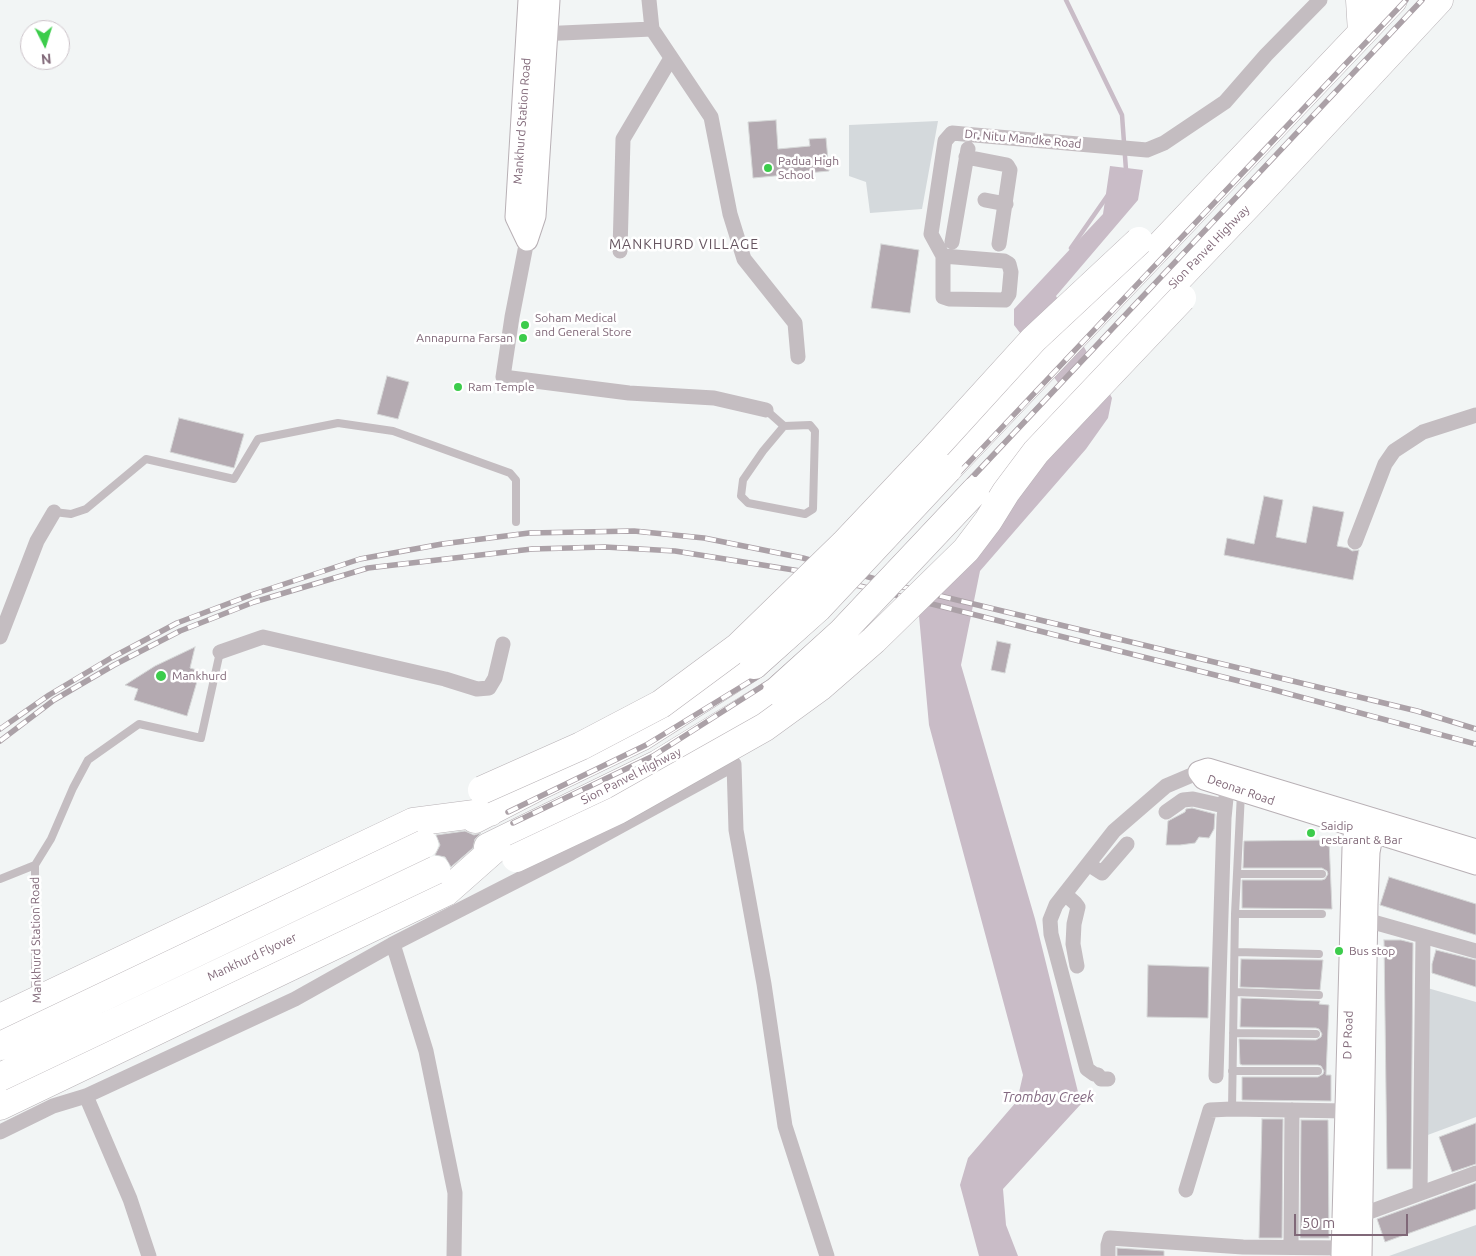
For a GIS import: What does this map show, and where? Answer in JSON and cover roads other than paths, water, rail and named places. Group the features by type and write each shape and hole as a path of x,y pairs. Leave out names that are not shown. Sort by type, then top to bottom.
{"highway":[{"path":"1360,0 1362,33"},
{"name":"Sion Panvel Highway","path":"511,848 658,764 777,691 842,632 1218,237 1439,0"},
{"path":"486,801 535,788 641,737 754,665 818,608 1391,1"},
{"path":"0,1018 37,1010 419,833 486,801 581,746 661,704 738,647 844,544 1033,340 1139,241 1195,208"},
{"path":"511,848 618,810 765,727 820,687 874,640 966,550 1036,452 1182,298 1218,237"},
{"path":"4,1073 419,833"},
{"name":"Mankhurd Flyover","path":"4,1073 441,881 511,848"},
{"path":"4,1073 49,1081 441,881"}],"street":[{"name":"Mankhurd Station Road","path":"529,0 537,34"},
{"name":"Mankhurd Station Road","path":"549,0 537,34 516,217 527,240 503,377 629,393 714,398 766,410"},
{"path":"649,0 652,30 711,117 730,214 744,259 795,322 798,357"},
{"name":"Dr. Nitu Mandke Road","path":"943,256 931,234 945,141 952,134 1147,150 1164,143 1225,102 1266,55 1320,0"},
{"path":"537,34 652,30"},
{"path":"620,251 623,139 671,58"},
{"path":"952,242 970,135"},
{"path":"966,157 1007,165 1010,170 999,244"},
{"path":"985,200 1006,204"},
{"path":"943,256 1004,261 1008,264 1011,272 1009,294 1004,300 949,299 943,297 943,256"},
{"path":"1355,542 1385,464 1394,451 1423,432 1476,415"},
{"path":"0,637 37,541 54,512"},
{"path":"220,652 263,637 445,679 477,689 489,688 495,678 503,644"},
{"path":"86,1096 295,999 393,944 571,854 734,764 736,830 764,984 785,1126 828,1256"},
{"path":"1108,1079 1101,1079 1098,1075 1087,1069 1051,934 1050,920 1056,906 1114,830 1166,786 1199,772"},
{"name":"Deonar Road","path":"1199,772 1204,779 1230,790 1476,850"},
{"path":"1166,812 1183,800 1230,790 1216,1076"},
{"name":"Deonar Road","path":"1366,824 1476,864"},
{"name":"D P Road","path":"1348,1253 1352,1214 1369,852 1366,824"},
{"name":"D P Road","path":"1352,1214 1346,1111 1353,848 1366,824"},
{"path":"1088,864 1099,878 1127,844"},
{"path":"1065,894 1078,907 1074,924 1073,944 1077,966"},
{"path":"1366,920 1476,951"},
{"path":"1420,1194 1423,937"},
{"path":"393,944 426,1051 455,1193 454,1256"},
{"path":"0,1132 49,1081 86,1096 130,1199 149,1256"},
{"path":"1186,1190 1208,1112 1212,1110 1346,1111"},
{"path":"1291,1246 1292,1110"},
{"path":"1352,1214 1420,1194 1476,1173"},
{"path":"1108,1256 1110,1238 1153,1248 1242,1252 1291,1246 1348,1253"}],"lane":[{"path":"766,410 784,426 810,426 815,431 813,509 805,514 748,503 741,496 743,480 763,451 784,426"},
{"path":"54,512 71,514 86,509 146,459 234,479 258,439 338,423 393,431 510,473 516,480 516,522"},
{"path":"34,865 51,839 73,788 88,760 139,724 201,738 220,652"},
{"path":"1230,790 1237,874 1232,1109"},
{"name":"Mankhurd Station Road","path":"0,879 34,865 37,1010 42,1037"},
{"path":"1237,874 1322,874"},
{"path":"1235,914 1322,914"},
{"path":"1235,952 1319,954"},
{"path":"1234,992 1319,995"},
{"path":"1233,1033 1316,1034"},
{"path":"43,1046 49,1081"},
{"path":"1232,1071 1318,1071"}],"water":[{"name":"Trombay Creek","path":"1110,166 1143,170 1138,200 1056,296 1112,398 1108,418 1086,449 980,571 961,665 1035,919 1081,1104 1003,1189 1006,1225 1018,1256 979,1256 960,1185 968,1158 1017,1101 1023,1075 929,725 919,616 955,555 1072,401 1014,325 1014,309 1103,214"}],"waterway":[{"path":"1066,0 1122,115 1126,170 1124,172"},
{"path":"1071,248 1108,195"}],"railway":[{"path":"508,812 646,745 762,674 826,616 1406,0"},
{"path":"513,823 653,756 769,682 834,624 1422,0"},
{"path":"0,729 49,695 111,658 177,623 251,595 360,559 442,544 529,533 634,531 704,538 803,558 903,587 1417,711 1476,729"},
{"path":"0,741 54,700 114,665 180,631 254,602 368,568 532,549 605,547 675,551 800,571 1267,688 1476,744"},
{"path":"0,1057 122,998"},
{"path":"0,1068 126,1007"}],"place":[{"name":"Padua High School","path":"768,168"},
{"name":"Soham Medical and General Store","path":"525,325"},
{"name":"Annapurna Farsan","path":"523,338"},
{"name":"Ram Temple","path":"458,387"},
{"name":"Mankhurd","path":"161,676"},
{"name":"Saidip restarant & Bar","path":"1311,833"},
{"name":"Bus stop","path":"1339,951"}],"district":[{"name":"MANKHURD VILLAGE","path":"684,244"}]}
